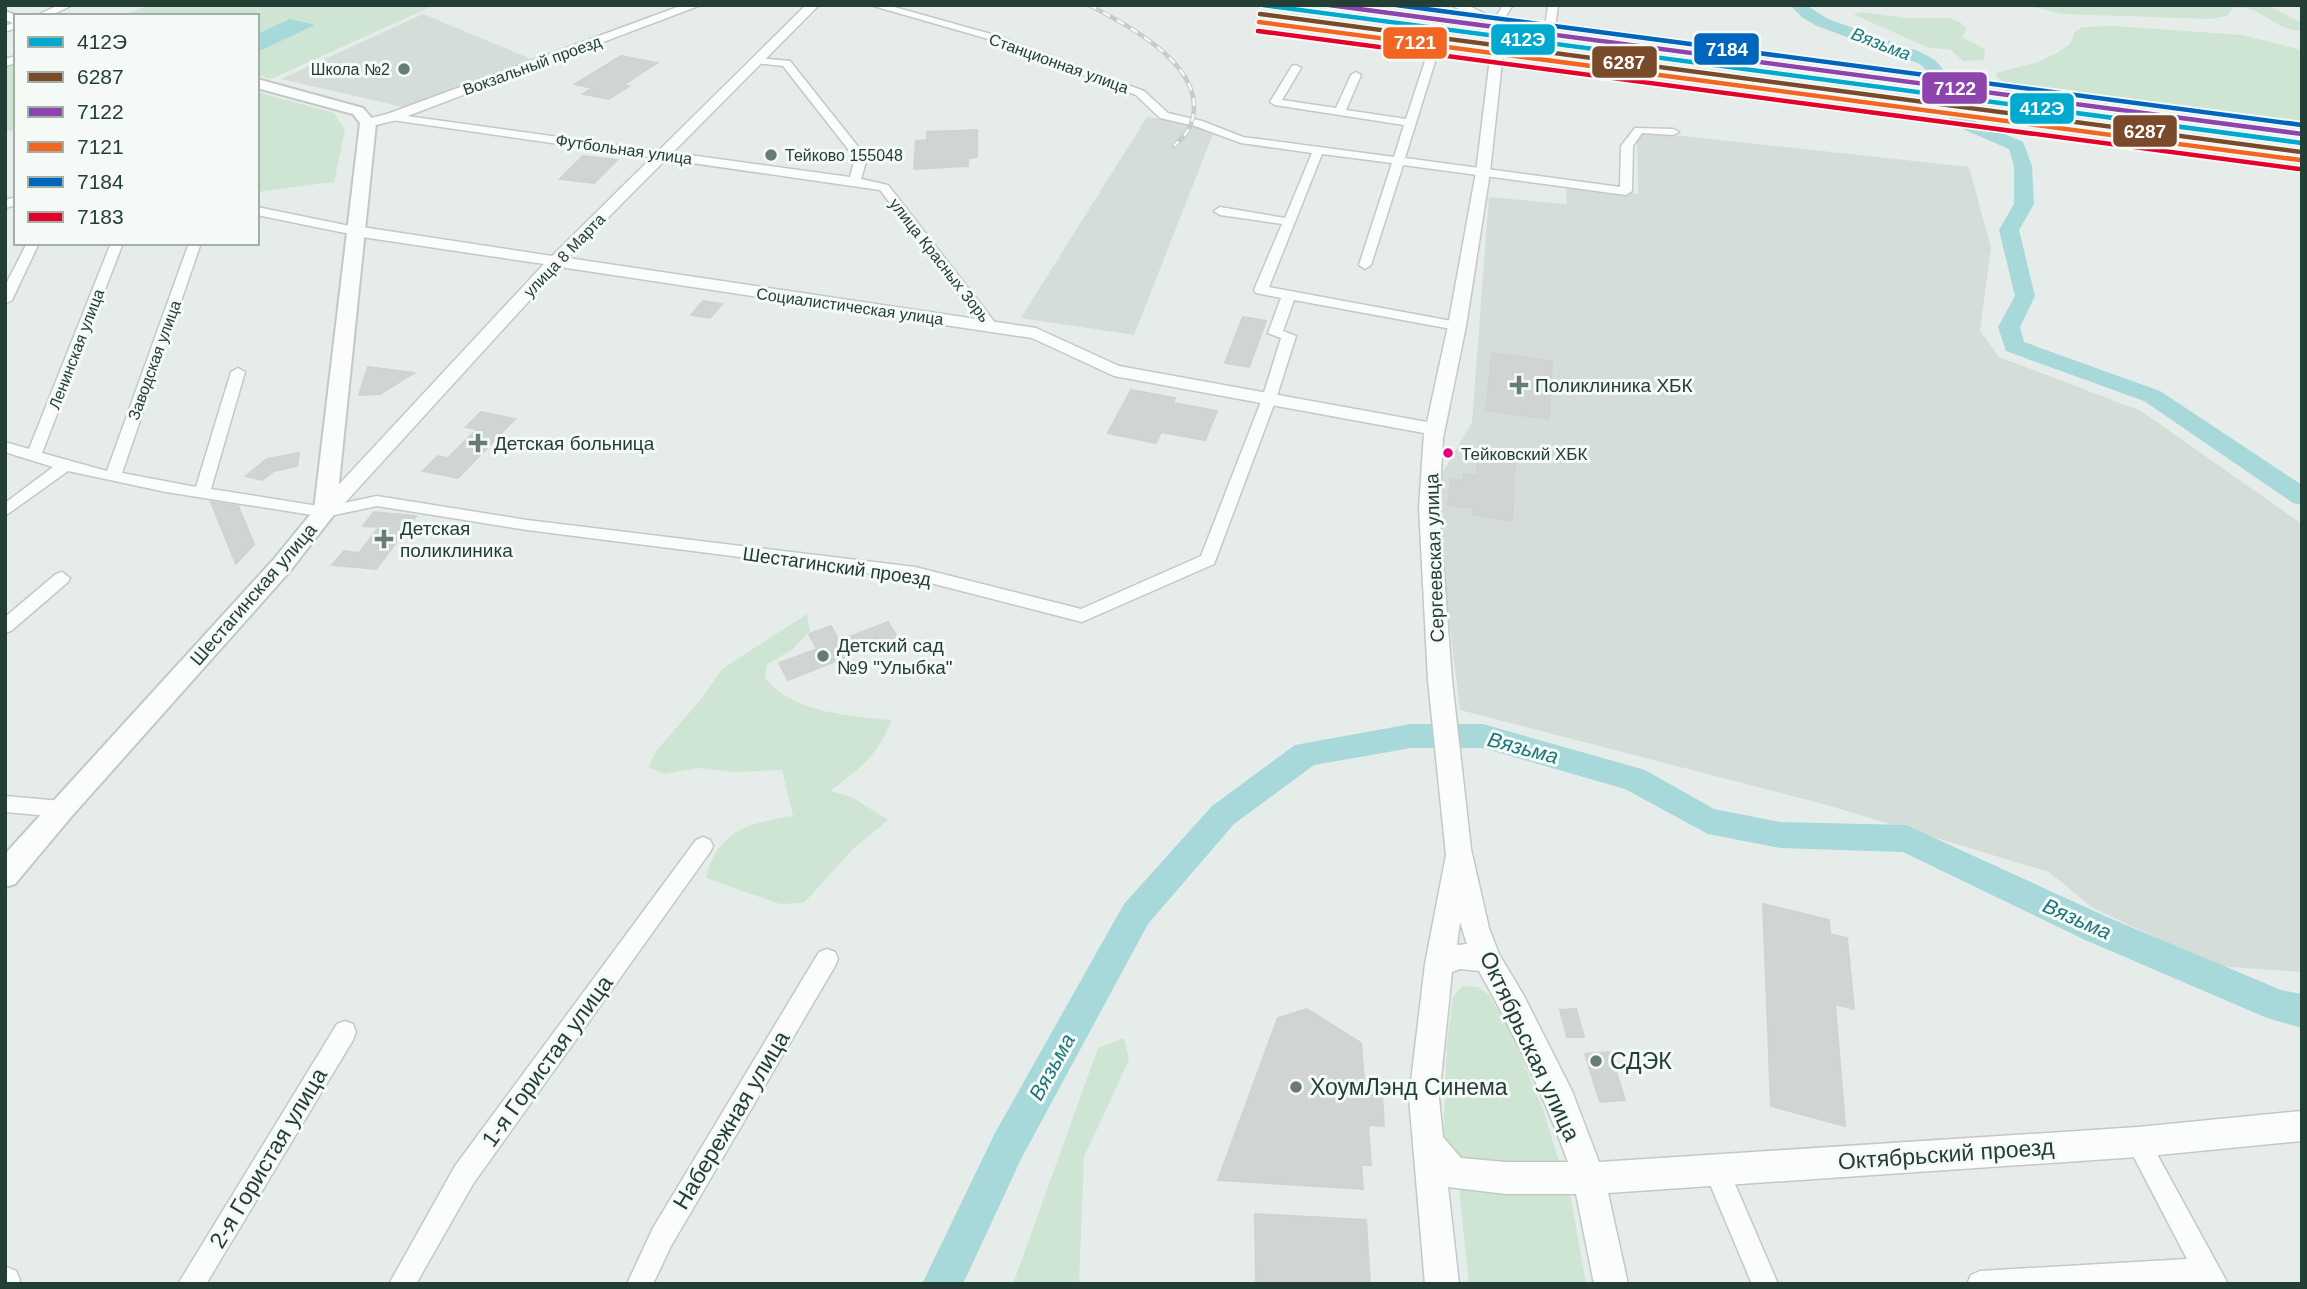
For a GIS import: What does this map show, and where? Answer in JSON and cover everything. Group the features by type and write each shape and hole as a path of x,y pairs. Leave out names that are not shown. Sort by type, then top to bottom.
{"main road":[{"path":"259,84 358,111 368,123"},
{"name":"Шестагинская улица","path":"5,875 61,809 282,565 325,512 368,123"}],"street":[{"path":"45,14 68,5"},
{"name":"Вокзальный проезд","path":"368,123 392,117 695,5"},
{"name":"Станционная улица","path":"875,5 995,38 1140,93 1164,116 1198,123 1241,140 1626,191 1627,146 1639,130 1674,132"},
{"path":"1454,6 1497,28 1508,5"},
{"path":"1550,28 1553,5"},
{"name":"улица 8 Марта","path":"325,512 554,263 813,6"},
{"name":"Сергеевская улица","path":"1449,757 1433,606 1429,508 1434,429 1457,326 1483,172 1497,28"},
{"path":"1365,265 1433,52"},
{"path":"1495,53 1598,66"},
{"path":"758,61 786,63 830,116 861,158 855,181"},
{"path":"1296,68 1275,103 1411,123"},
{"path":"1340,111 1356,75"},
{"name":"Футбольная улица","path":"392,117 855,181"},
{"path":"1318,151 1261,290 1457,326"},
{"name":"улица Красных Зорь","path":"855,181 884,187 991,327"},
{"name":"Социалистическая улица","path":"259,211 355,232 1036,333 1114,372 1434,429"},
{"path":"1220,211 1289,222"},
{"path":"5,300 32,245"},
{"name":"Ленинская улица","path":"34,455 116,245"},
{"name":"Заводская улица","path":"113,477 193,245"},
{"name":"Шестагинский проезд","path":"325,512 377,501 527,525 915,573 1082,616 1208,560 1269,399 1289,336 1275,333 1289,295"},
{"path":"202,493 238,372"},
{"path":"5,447 113,477 325,512"},
{"path":"5,511 66,465"},
{"path":"5,627 62,578"},
{"name":"Октябрьская улица","path":"1449,757 1458,849 1475,928 1487,960 1514,1006 1558,1097 1590,1178 1611,1284"},
{"path":"5,804 61,809"},
{"name":"1-я Гористая улица","path":"402,1284 464,1175 703,846"},
{"name":"Октябрьская улица","path":"1442,1284 1424,1098 1439,964 1458,849"},
{"path":"1439,964 1460,956 1487,960"},
{"name":"Набережная улица","path":"640,1284 662,1237 827,959"},
{"name":"2-я Гористая улица","path":"191,1284 345,1032"},
{"name":"Октябрьский проезд","path":"1429,1143 1453,1173 1506,1178 1590,1178 2138,1142 2302,1126"},
{"path":"1980,1284 2211,1277 2138,1142"},
{"path":"1716,1170 1765,1284"}],"shaded area":[{"name":"Школа №2","path":"423,14 531,59 403,107 281,79"},
{"path":"1147,117 1183,122 1213,134 1134,335 1021,318"},
{"path":"1645,132 1969,167 1991,248 1980,331 1999,357 2141,411 2302,524 2302,972 2217,966 2093,908 2049,872 1827,805 1460,710 1435,503 1440,477 1472,422 1489,197 1566,204 1567,187 1638,194 1637,136"}],"green space":[{"path":"148,5 435,5 271,79 259,76 259,14 127,14"},
{"path":"2025,5 2267,5 2302,23 2302,31 2291,30 2251,9 2243,8 2233,8 2227,16 2210,19 2063,14"},
{"path":"1861,12 1906,18 1949,18 1967,29 1962,37 1985,49 1984,60 1963,61 1951,50 1926,47 1853,14"},
{"path":"2114,26 2242,35 2302,50 2302,126 2060,96 2009,86 1997,78 1996,73 2038,62 2057,53 2070,44 2075,32 2082,27"},
{"path":"14,63 14,132 5,130 5,66"},
{"path":"259,93 334,113 345,130 334,182 259,192"},
{"path":"807,614 810,631 792,650 767,664 765,678 777,690 806,706 841,714 892,720 880,744 867,761 830,791 852,797 888,820 853,849 804,903 780,904 706,878 718,849 737,832 762,822 793,816 782,770 735,772 698,768 664,774 648,767 657,750 701,699 722,669"},
{"path":"1462,986 1478,987 1489,995 1513,1036 1544,1112 1559,1162 1464,1170 1444,1144 1447,1042 1453,997"},
{"path":"1124,1038 1129,1060 1084,1157 1079,1284 1013,1284 1098,1048"},
{"path":"1569,1188 1586,1284 1469,1284 1459,1189"}],"water":[{"path":"290,19 315,25 259,51 259,33"}],"building":[{"path":"621,56 657,63 623,85 629,86 609,99 583,94 592,88 575,84"},
{"path":"977,130 977,157 968,158 968,166 914,169 916,141 927,140 927,132"},
{"path":"583,156 617,160 594,183 560,179"},
{"path":"703,301 722,304 710,318 691,315"},
{"path":"1243,317 1266,321 1249,367 1225,363"},
{"name":"Поликлиника ХБК","path":"1492,353 1552,361 1549,419 1486,410"},
{"path":"368,367 414,373 380,394 359,395"},
{"path":"1131,390 1175,398 1173,403 1217,411 1205,440 1161,432 1156,443 1108,433"},
{"name":"Детская больница","path":"481,412 515,419 458,478 423,471 438,456 448,458 477,429 466,427"},
{"path":"299,453 297,466 274,471 262,480 246,476 267,459"},
{"path":"1478,454 1515,460 1512,521 1473,515 1474,508 1448,505 1451,479 1464,481 1464,474 1477,475"},
{"path":"211,502 238,506 254,544 236,564"},
{"name":"Детская поликлиника","path":"374,512 416,516 376,569 332,565 344,551 359,553 379,527 363,526"},
{"name":"Детский сад №9 \"Улыбка\"","path":"888,622 897,637 788,680 779,663 817,649 809,634 831,626 839,641"},
{"path":"1763,904 1829,920 1830,934 1847,938 1854,1009 1835,1004 1845,1126 1771,1106"},
{"path":"1307,1009 1361,1043 1364,1079 1381,1080 1384,1126 1368,1125 1371,1165 1361,1165 1363,1189 1218,1180 1278,1018"},
{"path":"1576,1009 1584,1037 1567,1037 1560,1010"},
{"path":"1610,1052 1625,1100 1600,1102 1585,1054"},
{"path":"1255,1214 1366,1220 1370,1284 1256,1284"}],"waterway":[{"name":"Вязьма","path":"1797,5 1823,23 1926,61 1952,88 1953,112 1971,126 2017,146 2023,166 2024,204 2009,230 2025,296 2009,327 2014,346 2152,396 2302,497"},
{"name":"Вязьма","path":"942,1284 1008,1146 1136,914 1223,815 1306,754 1411,736 1483,736 1634,779 1708,821 1780,835 1906,839 2095,928 2279,1006 2302,1011"}],"railway":[{"path":"1089,5 1125,25 1162,51 1178,67 1189,85 1194,104 1191,124 1174,146"}],"transit line":[{"name":"412Э","path":"1263,5 2302,143"},
{"name":"7122","path":"1329,5 2302,134"},
{"name":"7184","path":"1396,5 2302,125"},
{"name":"6287","path":"1260,14 2301,152"},
{"name":"7121","path":"1259,22 2300,160"},
{"name":"7183","path":"1258,31 2299,169"}],"place":[{"name":"Школа №2","path":"404,69"},
{"name":"Тейково 155048","path":"771,155"},
{"name":"Поликлиника ХБК","path":"1519,385"},
{"name":"Детская больница","path":"478,443"},
{"name":"Тейковский ХБК","path":"1448,453"},
{"name":"Детская поликлиника","path":"384,539"},
{"name":"Детский сад №9 \"Улыбка\"","path":"823,656"},
{"name":"СДЭК","path":"1596,1061"},
{"name":"ХоумЛэнд Синема","path":"1296,1087"}]}
